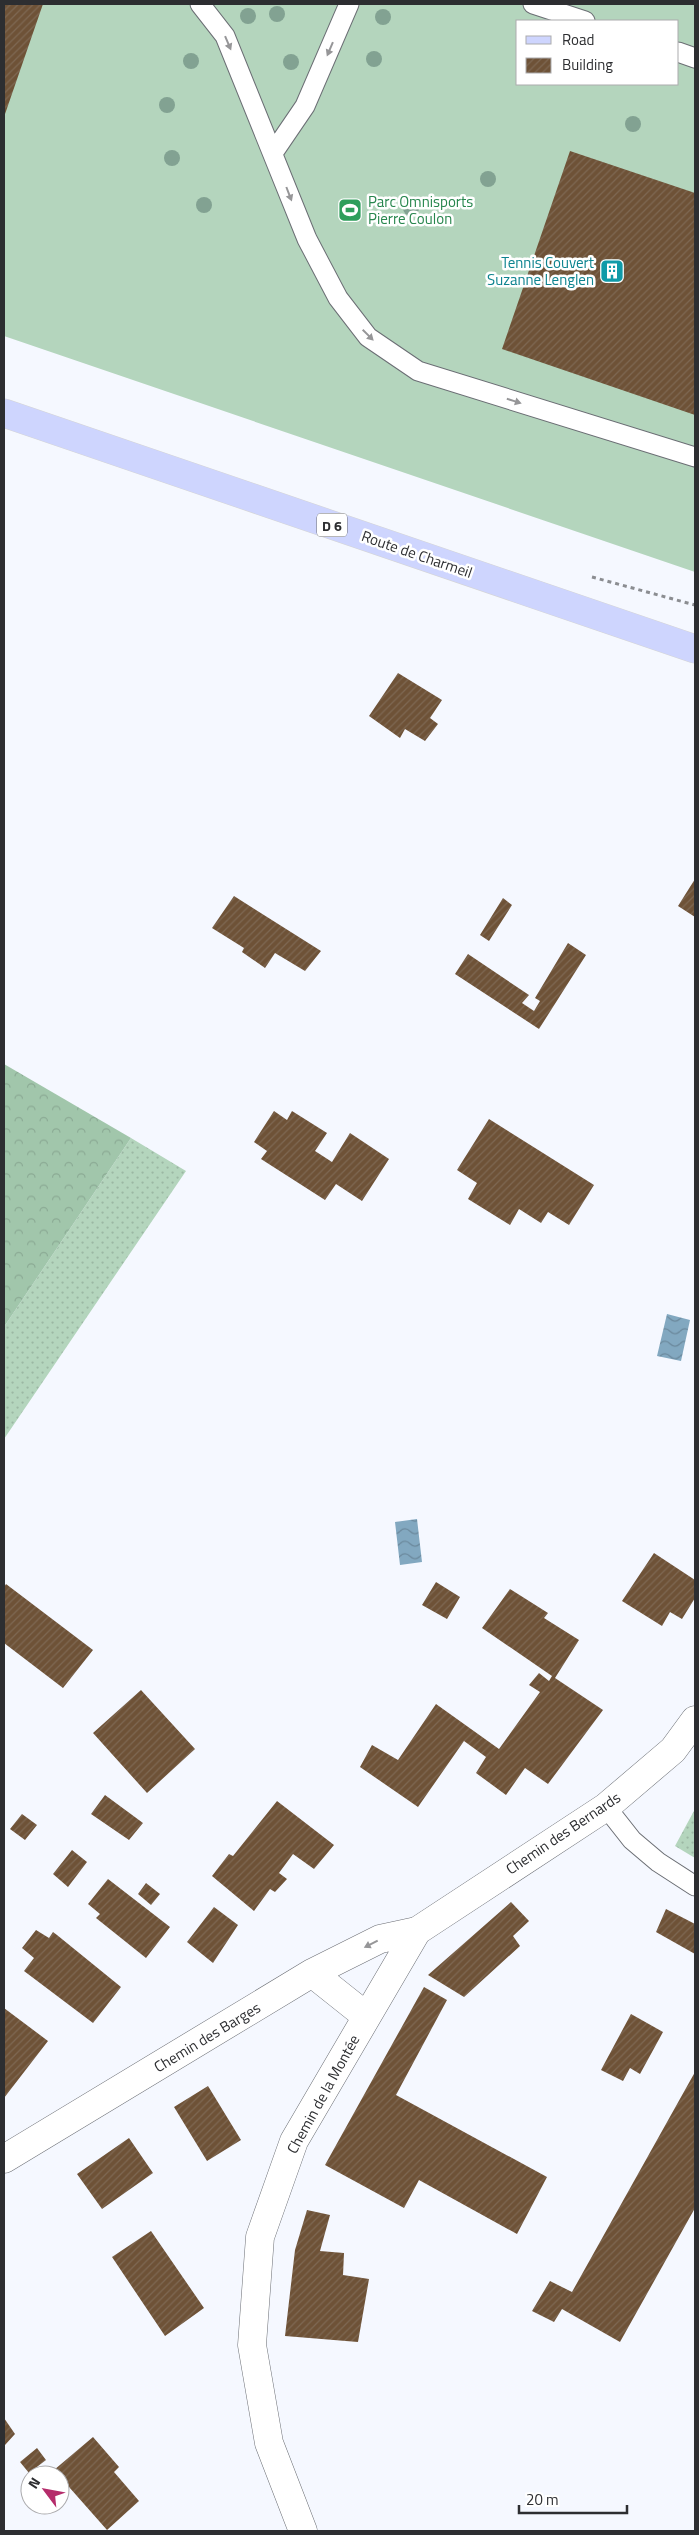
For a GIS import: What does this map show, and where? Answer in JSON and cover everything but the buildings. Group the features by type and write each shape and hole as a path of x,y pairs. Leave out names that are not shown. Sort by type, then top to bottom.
{"main road":[{"name":"Route de Charmeil","path":"4,413 695,649"},
{"name":"Route de Charmeil","path":"660,637 695,644"}],"street":[{"name":"Chemin des Bernards","path":"417,1931 606,1807 673,1750 695,1720"},
{"name":"Chemin des Barges","path":"4,2159 312,1974 380,1939 417,1931"},
{"name":"Chemin de la Montée","path":"303,2531 269,2443 252,2345 260,2237 294,2141 417,1931"},
{"path":"312,1974 366,2016"}],"lane":[{"path":"200,4 225,36 307,239 338,298 368,337 418,371 695,457"},
{"path":"273,153 305,106 349,4"},
{"path":"533,4 582,20"},
{"path":"679,52 695,58"},
{"path":"606,1807 632,1840 658,1862 695,1886"}],"green space":[{"name":"Parc Omnisports Pierre Coulon","path":"4,4 695,4 695,572 4,336"},
{"path":"4,1064 131,1138 4,1327"},
{"path":"131,1138 186,1171 4,1439 4,1327"},
{"path":"695,1809 695,1858 675,1846"}],"water":[{"path":"667,1314 690,1320 681,1361 657,1356"},
{"path":"417,1519 422,1562 400,1565 395,1522"}],"place":[{"name":"Parc Omnisports Pierre Coulon","path":"350,210"},
{"name":"Tennis Couvert Suzanne Lenglen","path":"612,271"}]}
